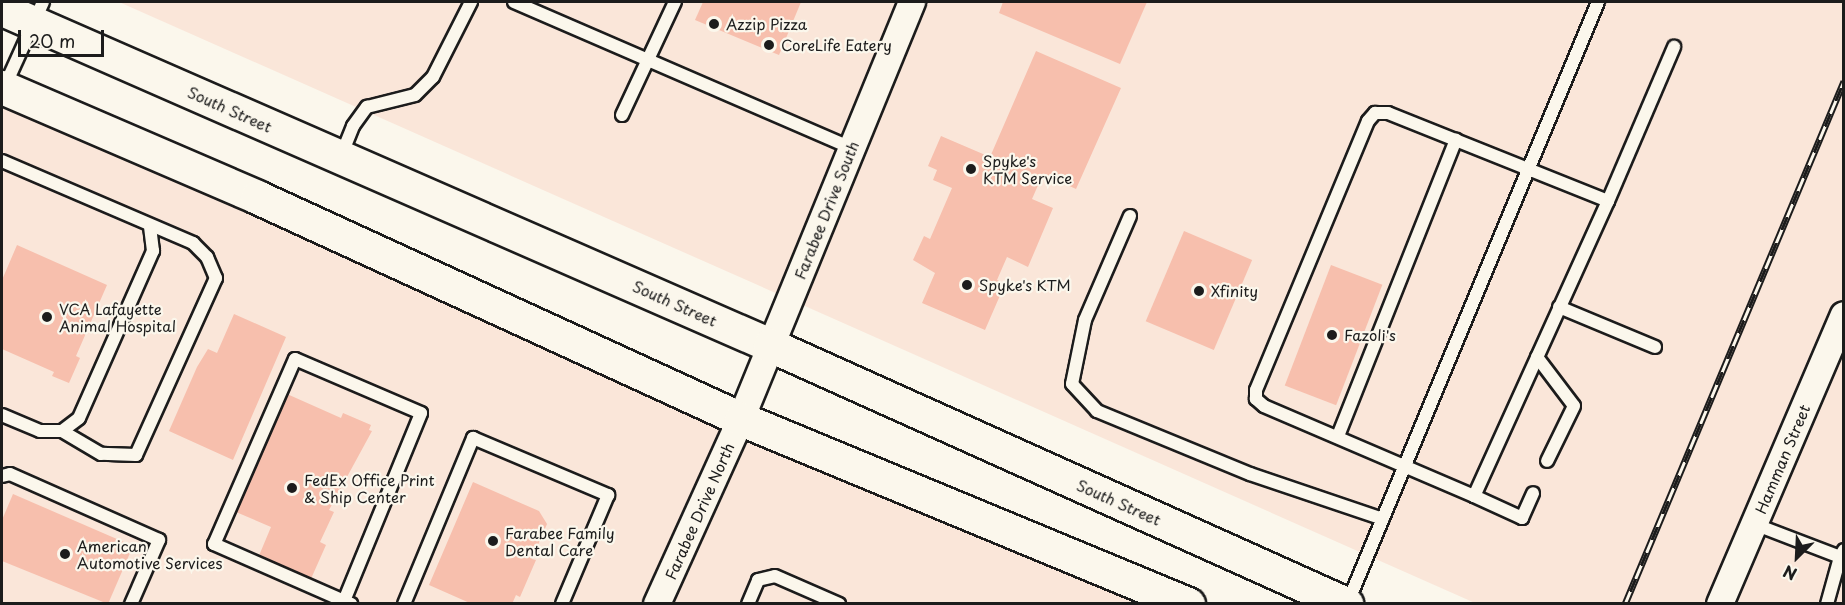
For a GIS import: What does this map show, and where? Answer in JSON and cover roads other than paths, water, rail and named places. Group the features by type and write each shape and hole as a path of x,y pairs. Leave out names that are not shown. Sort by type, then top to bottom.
{"main road":[{"name":"South Street","path":"2,9 38,12 341,157 770,345 1347,603"},
{"path":"2,89 257,197 741,419 1188,603"}],"street":[{"name":"Farabee Drive South","path":"741,419 912,2"},
{"name":"Hamman Street","path":"1720,603 1840,331"},
{"name":"Farabee Drive North","path":"657,603 741,419"}],"lane":[{"path":"341,157 353,126 367,107 415,94 433,77 471,2"},
{"path":"514,2 647,57 851,148"},
{"path":"622,115 647,57 675,2"},
{"path":"1347,603 1598,2"},
{"path":"2,89 38,12"},
{"path":"1474,496 1608,201 1674,47"},
{"path":"1533,493 1522,518 1406,465 1264,406 1257,399 1256,390 1368,121 1375,113 1388,113 1608,201"},
{"path":"1338,436 1456,140"},
{"path":"2,161 113,207 150,227 193,243 207,257 216,278 136,455 101,454 62,431 40,431 2,415"},
{"path":"1130,216 1085,320 1072,384 1097,411 1250,474 1383,519"},
{"path":"62,431 79,418 153,251 150,227"},
{"path":"1559,307 1655,346"},
{"path":"1537,357 1574,406 1547,461"},
{"path":"295,359 421,413 348,602 214,544 295,359"},
{"path":"404,603 473,438 608,495 562,603"},
{"path":"2,476 10,474 159,540 131,603"},
{"path":"1754,524 1842,553 1827,603"},
{"path":"748,603 758,580 775,576 839,603"}],"railway":[{"path":"1625,604 1844,81"}],"place":[{"name":"Azzip Pizza","path":"714,24"},
{"name":"CoreLife Eatery","path":"769,45"},
{"name":"Spyke's KTM Service","path":"971,169"},
{"name":"Spyke's KTM","path":"967,285"},
{"name":"Xfinity","path":"1199,291"},
{"name":"VCA Lafayette Animal Hospital","path":"47,317"},
{"name":"Fazoli's","path":"1332,335"},
{"name":"FedEx Office Print & Ship Center","path":"292,488"},
{"name":"Farabee Family Dental Care","path":"493,541"},
{"name":"American Automotive Services","path":"65,554"}]}
